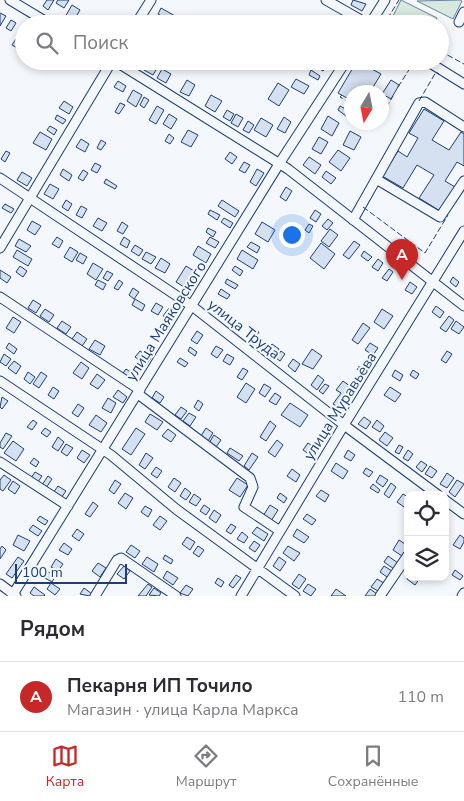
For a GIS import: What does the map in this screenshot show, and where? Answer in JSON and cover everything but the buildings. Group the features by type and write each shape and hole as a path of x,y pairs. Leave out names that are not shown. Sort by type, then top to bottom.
{"street":[{"path":"10,0 35,15"},
{"path":"142,15 151,0"},
{"path":"326,0 355,15"},
{"path":"376,15 385,0"},
{"path":"459,22 464,12"},
{"path":"0,248 108,70"},
{"path":"129,70 280,164 464,306"},
{"name":"улица Маяковского","path":"14,595 280,164 340,70"},
{"path":"441,70 464,84"},
{"path":"353,220 419,104 425,102 464,127"},
{"name":"улица Труда","path":"0,178 192,306 344,425 433,491"},
{"path":"376,179 440,217 464,181"},
{"name":"улица Муравьёва","path":"242,596 344,425 464,231"},
{"path":"0,297 139,392 250,478 253,487 244,507 280,531"},
{"path":"0,381 103,450 192,521 295,596"},
{"path":"0,462 68,506"},
{"path":"449,503 464,514"},
{"path":"95,596 117,560 121,558 176,596"},
{"path":"380,596 404,561"},
{"path":"0,584 14,595"}],"shaded area":[{"path":"401,0 431,15 394,15"},
{"path":"417,1 462,1 453,19 449,15 445,15"}],"fence":[{"path":"390,15 399,0"},
{"path":"449,56 464,64"},
{"path":"398,87 409,70"},
{"path":"419,101 436,72 439,74"},
{"path":"342,95 340,97 344,99"},
{"path":"389,103 393,96"},
{"path":"363,207 425,253 448,215"}],"place":[{"name":"Пекарня ИП Точило","path":"402,280"}]}
